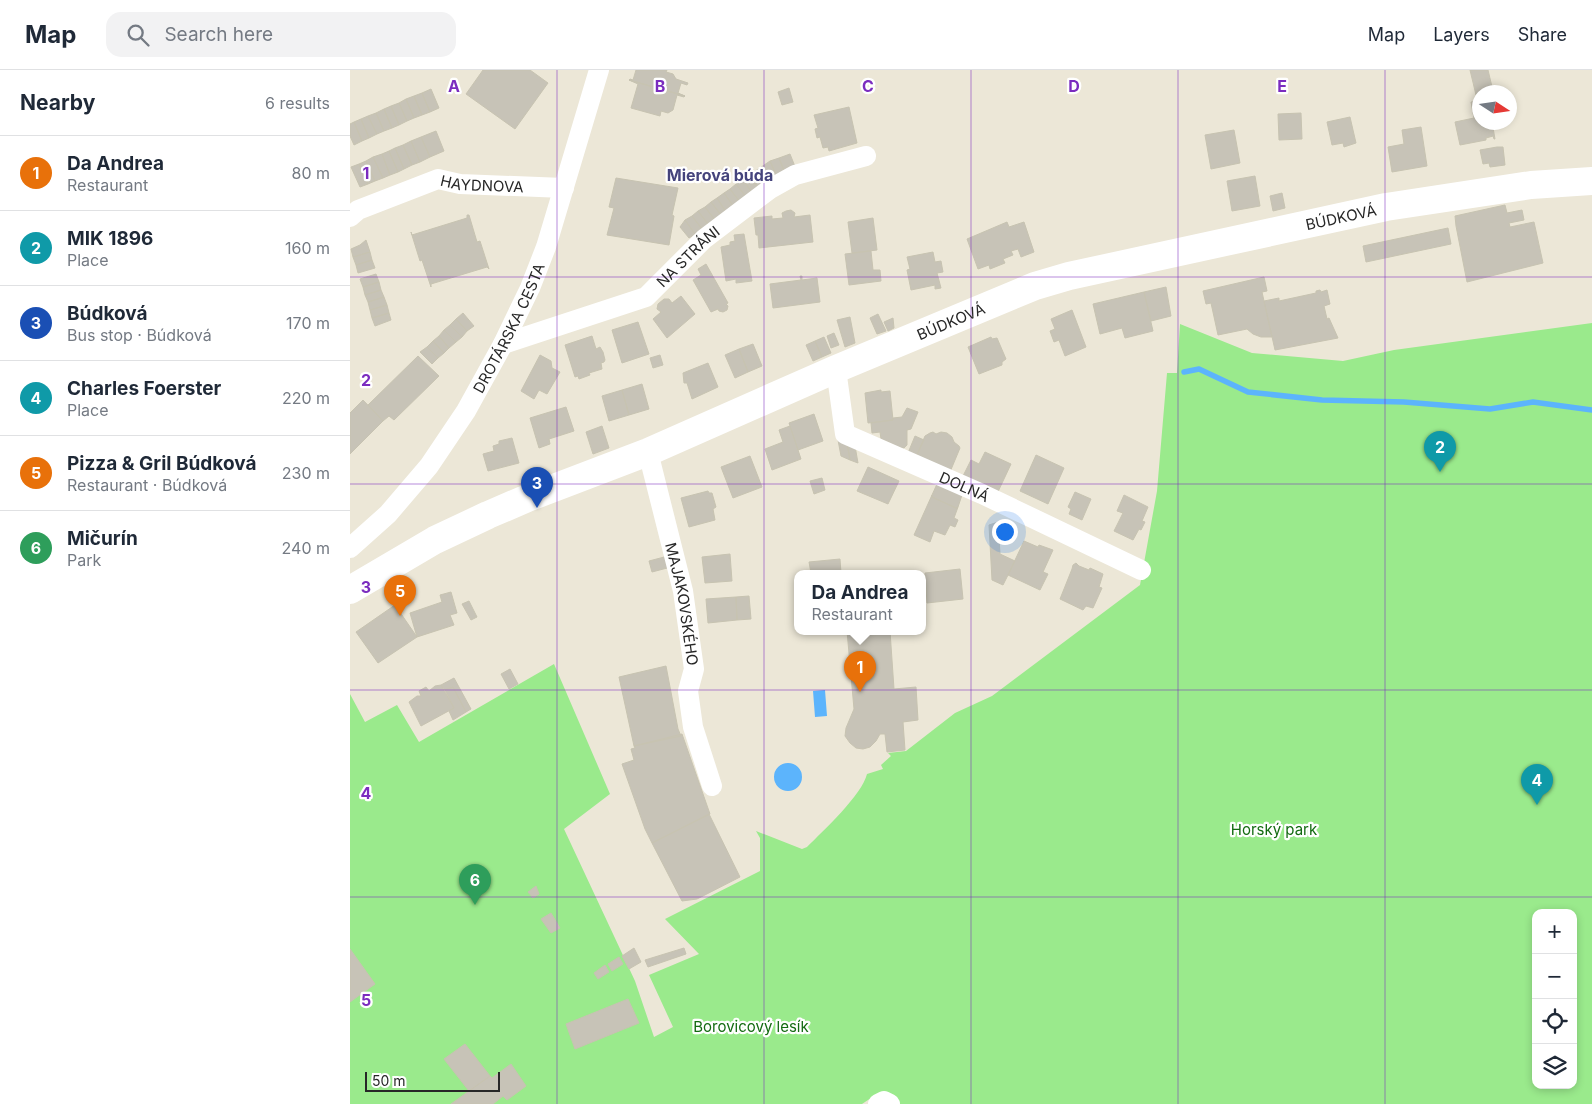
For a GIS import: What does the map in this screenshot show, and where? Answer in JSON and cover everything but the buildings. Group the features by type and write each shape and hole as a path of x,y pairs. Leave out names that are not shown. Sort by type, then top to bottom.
{"street":[{"name":"DROTÁRSKA CESTA","path":"350,548 388,514 430,466 466,411 503,344 546,247 599,70"},
{"name":"NA STRÁNI","path":"503,344 646,296 704,239 770,189 795,175 866,156"},
{"name":"HAYDNOVA","path":"350,217 358,210 438,179 460,184 564,188"},
{"name":"BÚDKOVÁ","path":"350,590 460,527 530,497 648,452 836,369 1020,292 1069,276 1386,207 1531,185 1592,181"},
{"name":"DOLNÁ","path":"836,369 845,434 982,494 1141,570"},
{"name":"MAJAKOVSKÉHO","path":"648,452 683,591 694,669 688,691 693,727 712,786"},
{"path":"878,1104 884,1101 890,1104"}],"green space":[{"name":"Horský park","path":"1592,323 1592,1104 881,1104 874,1096 862,1104 350,1104 350,694 365,722 397,705 419,742 554,664 610,794 564,829 635,981 654,1037 673,1027 649,975 699,954 665,919 760,871 760,838 756,831 802,849 807,847 850,802 864,783 867,774 883,769 881,765 891,756 888,753 906,751 955,713 992,696 1140,585 1157,491 1167,373 1177,373 1180,324 1252,353 1343,361 1394,350"}],"water":[{"path":"825,690 827,716 815,717 813,691"},
{"path":"788,763 798,767 802,777 798,787 788,791 778,787 774,777 778,767"}],"waterway":[{"path":"1184,372 1199,369 1248,392 1322,400 1404,402 1490,409 1533,402 1592,410"}],"place":[{"name":"MIK 1896","path":"1440,472"},
{"name":"Búdková","path":"537,508"},
{"name":"Pizza & Gril Búdková","path":"400,616"},
{"name":"Da Andrea","path":"860,692"},
{"name":"Charles Foerster","path":"1537,805"},
{"name":"Mičurín","path":"475,905"}],"district":[{"name":"Mierová búda","path":"720,175"}],"park label":[{"name":"Borovicový lesík","path":"751,1026"}]}
